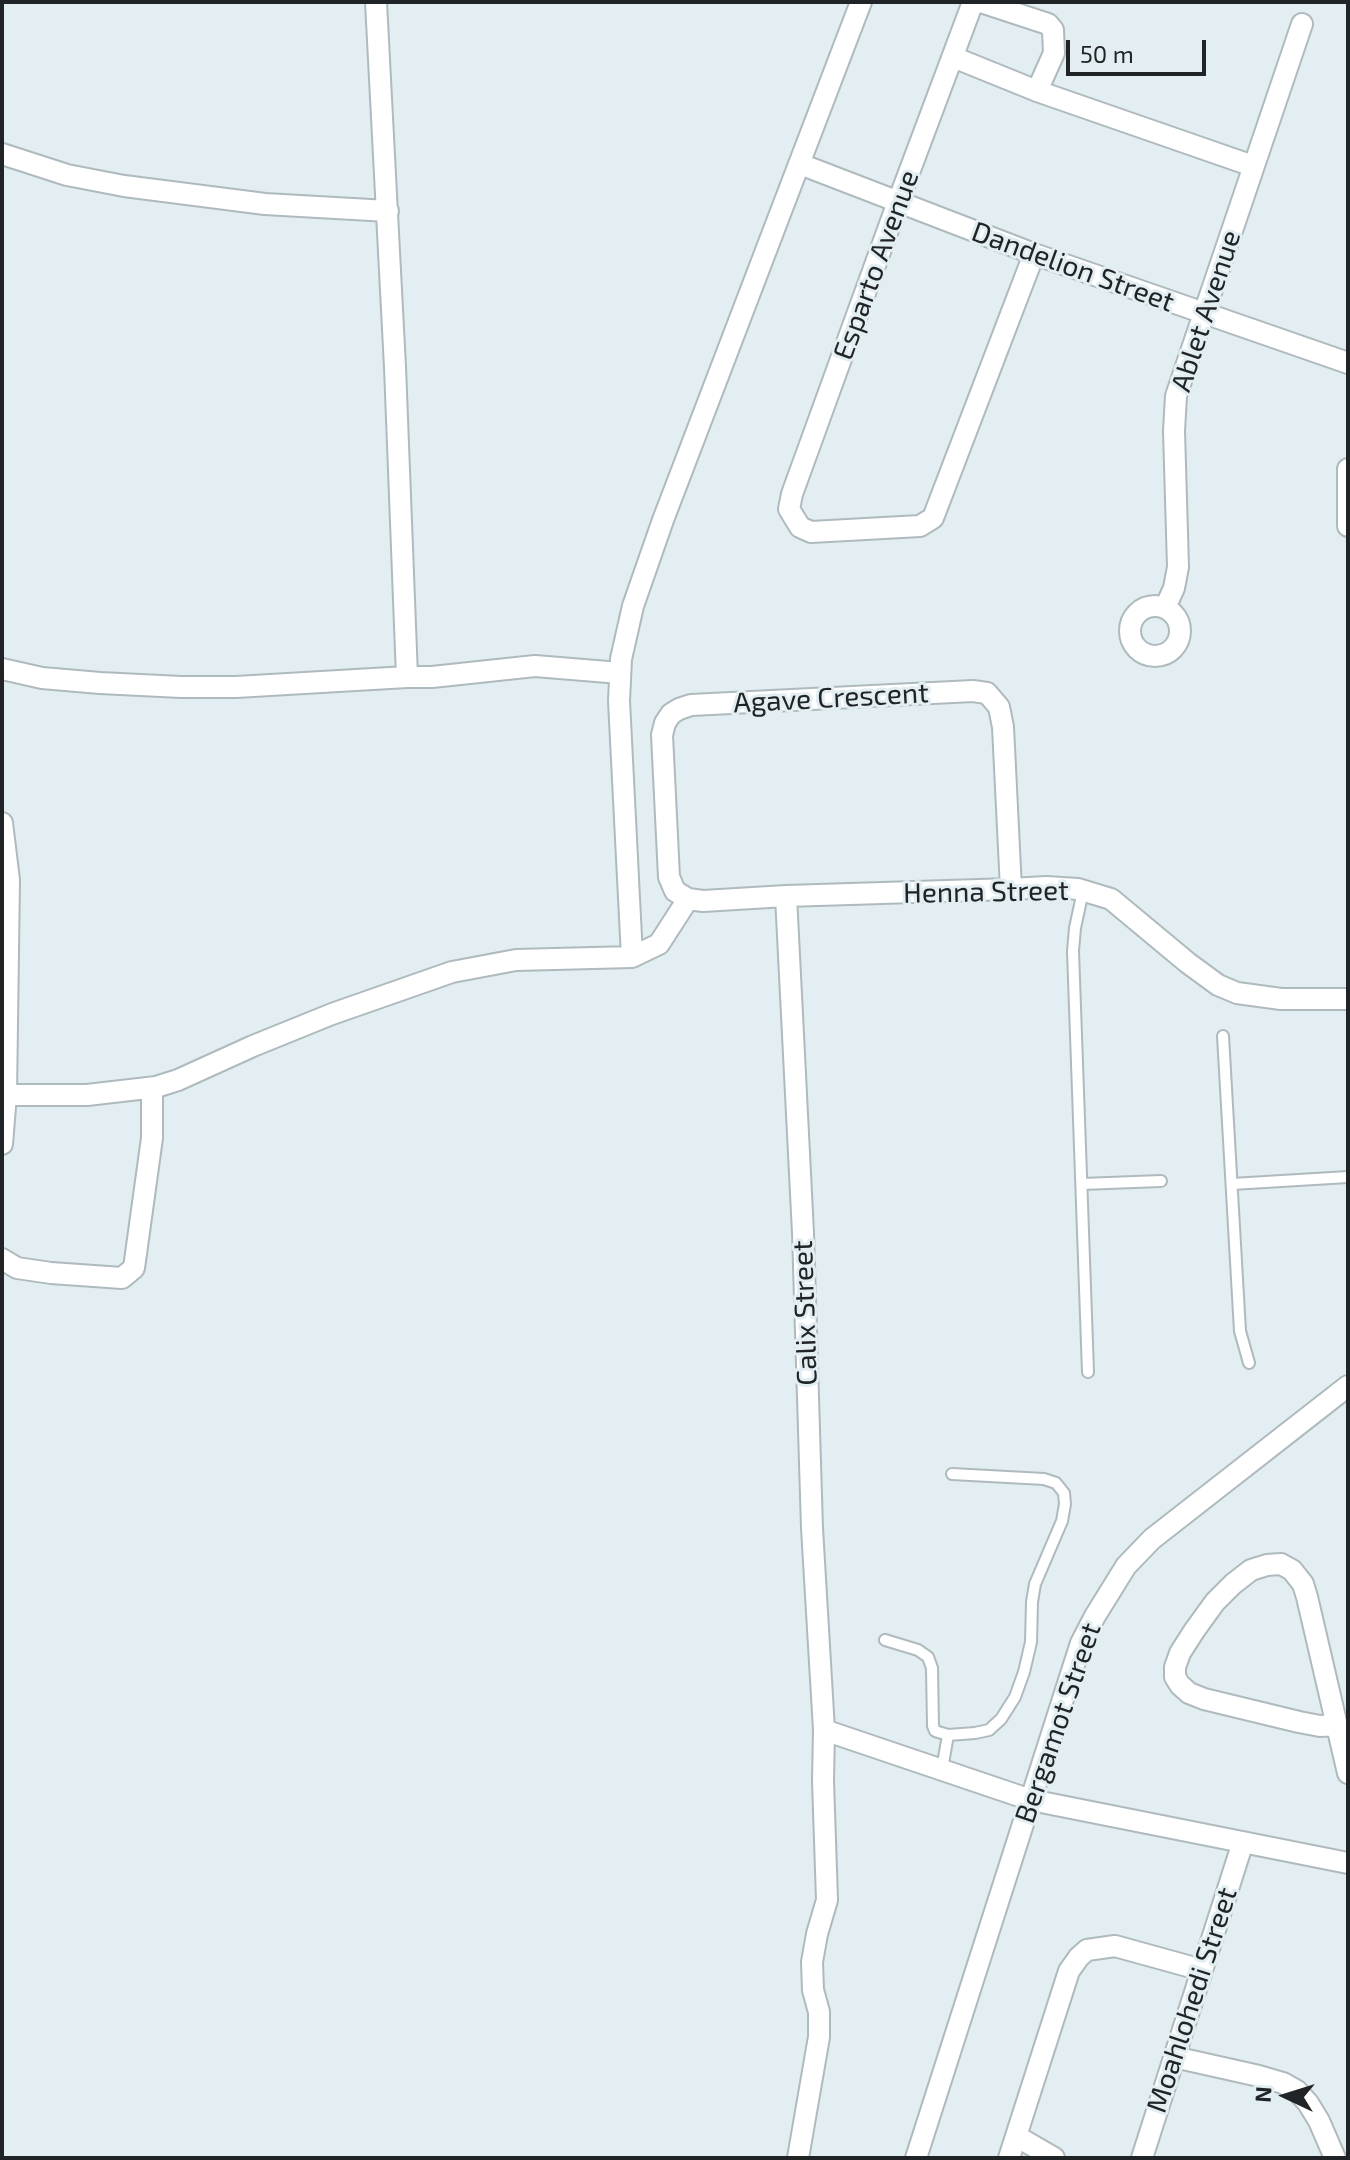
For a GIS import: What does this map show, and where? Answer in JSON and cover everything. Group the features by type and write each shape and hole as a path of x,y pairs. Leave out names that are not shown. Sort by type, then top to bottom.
{"street":[{"path":"376,2 407,677"},
{"path":"632,957 620,731 620,673 633,606 861,2"},
{"name":"Esparto Avenue","path":"973,2 792,494 789,509 800,527 811,532 920,526 933,518 1034,254"},
{"path":"981,2 1048,24 1053,30 1054,53 1037,91"},
{"name":"Ablet Avenue","path":"1165,608 1174,588 1178,567 1174,431 1176,396 1302,24"},
{"path":"953,57 1037,91 1253,166"},
{"path":"2,154 67,175 124,186 265,204 388,211"},
{"name":"Dandelion Street","path":"800,164 1034,254 1348,363"},
{"path":"1348,469 1348,526"},
{"path":"2,669 42,678 181,687 236,687 460,674 535,666 620,673"},
{"name":"Agave Crescent","path":"688,899 675,891 669,877 662,735 671,714 691,705 973,691 987,693 999,707 1001,717 1011,889"},
{"path":"2,823 9,880 2,1144"},
{"name":"Henna Street","path":"688,899 703,901 1046,887 1083,891 1111,899 1188,963 1218,985 1237,993 1259,998 1348,999"},
{"name":"Calix Street","path":"786,896 803,1233 812,1528 824,1730 827,1900 812,1962 819,2037 798,2158"},
{"path":"4,1095 87,1095 152,1088 178,1080 332,1014 452,972 516,960 632,957 659,944 688,899"},
{"path":"2,1259 17,1268 122,1278 134,1268 152,1138 152,1088"},
{"name":"Bergamot Street","path":"916,2158 1081,1643 1095,1616 1126,1566 1152,1539 1348,1386"},
{"path":"1337,1725 1299,1722 1204,1699 1189,1693 1175,1677 1180,1653 1194,1631 1215,1602 1251,1570 1281,1564 1292,1570 1303,1584 1307,1597 1337,1725 1348,1773"},
{"path":"824,1730 1031,1800 1243,1842 1347,1856"},
{"name":"Moahlohedi Street","path":"1142,2158 1243,1842"},
{"path":"1009,2158 1069,1971 1079,1957 1087,1950 1115,1946 1202,1970"},
{"path":"1174,2057 1271,2079 1297,2091 1319,2121 1335,2158"},
{"path":"1016,2136 1054,2158"}],"lane":[{"path":"1083,891 1073,951 1088,1372"},
{"path":"1223,1036 1240,1331 1249,1363"},
{"path":"1232,1184 1348,1177"},
{"path":"1082,1184 1161,1181"},
{"path":"885,1640 918,1650 928,1657 932,1668 935,1731 948,1735 989,1730 1001,1719 1015,1697 1031,1642 1035,1584 1062,1521 1064,1493 1056,1483 1044,1479 952,1474"},
{"path":"942,1769 948,1735"}]}
